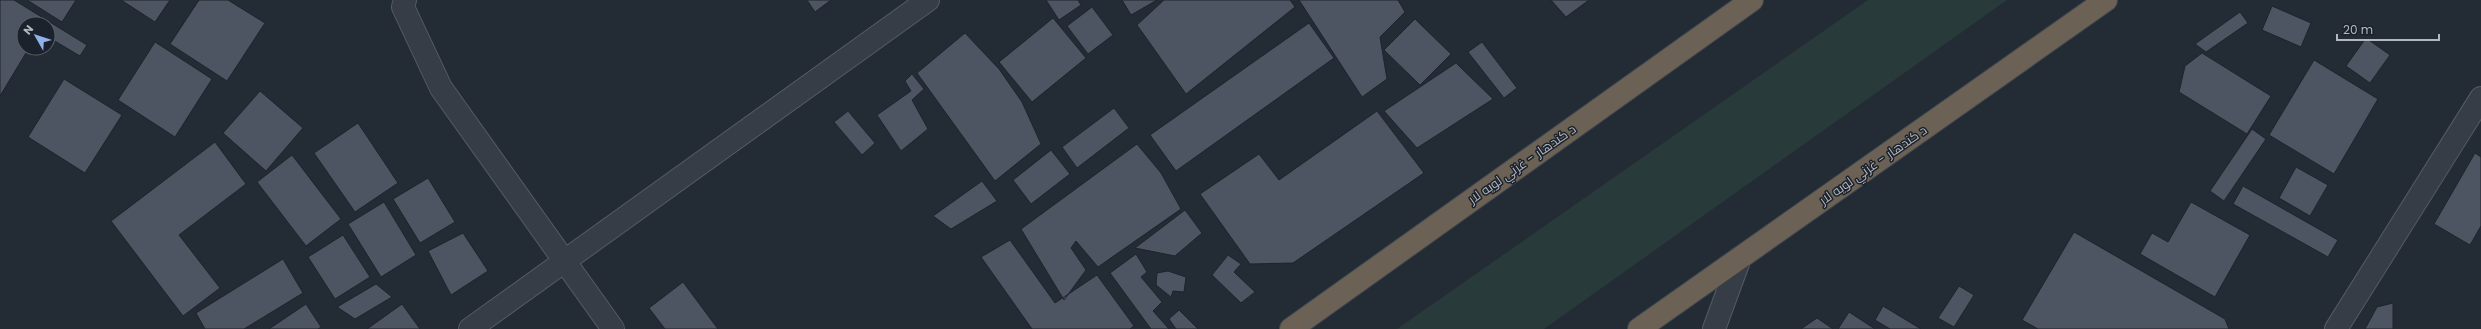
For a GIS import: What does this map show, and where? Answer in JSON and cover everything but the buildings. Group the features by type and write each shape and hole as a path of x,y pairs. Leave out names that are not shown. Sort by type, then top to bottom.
{"highway":[{"name":"د کندهار - غزني لويه لار","path":"1291,329 1752,0"},
{"name":"د کندهار - غزني لويه لار","path":"1639,329 2106,0"}],"street":[{"path":"470,329 928,0"},
{"path":"400,2 441,88 613,329"},
{"path":"2336,329 2481,98"},
{"path":"1714,329 1740,258"}],"shaded area":[{"path":"1868,0 2007,0 1544,329 1397,329"}]}
